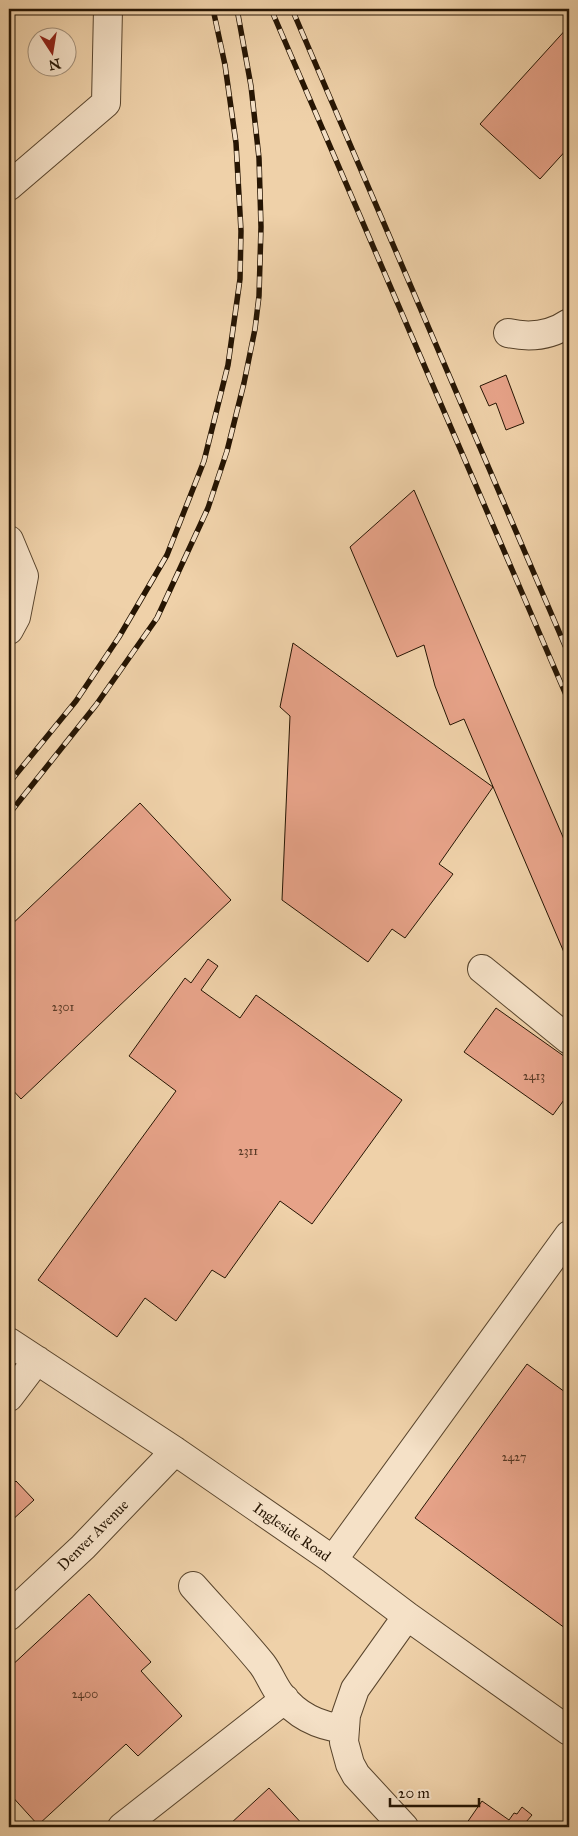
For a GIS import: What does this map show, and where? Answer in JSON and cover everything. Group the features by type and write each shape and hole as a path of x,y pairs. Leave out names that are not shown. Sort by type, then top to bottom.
{"street":[{"path":"9,186 106,103 108,9"},
{"path":"508,333 522,336 540,335 561,328 569,323"},
{"path":"9,540 24,576 16,617 9,630"},
{"path":"482,968 569,1040"},
{"path":"333,1560 569,1235"},
{"name":"Ingleside Road","path":"9,1342 176,1451 333,1560 407,1616 569,1731"},
{"path":"9,1397 37,1360"},
{"name":"Denver Avenue","path":"9,1616 83,1547 176,1451"},
{"path":"193,1586 263,1666 279,1693 294,1710 311,1721 328,1727 345,1729"},
{"path":"404,1827 356,1775 350,1764 344,1742 346,1714 354,1689 407,1616"},
{"path":"122,1827 285,1699"}],"building":[{"path":"569,26 569,147 540,179 480,124"},
{"path":"506,375 524,423 506,430 496,403 489,406 480,386"},
{"path":"414,490 569,851 569,964 464,719 450,725 435,686 424,645 397,657 350,547"},
{"path":"293,643 493,787 439,864 453,874 405,938 392,929 368,962 282,900 290,716 280,707"},
{"path":"140,803 231,900 21,1099 9,1086 9,927"},
{"path":"208,959 218,966 201,990 240,1018 256,995 402,1100 312,1224 280,1201 225,1278 212,1270 176,1321 145,1298 117,1337 38,1280 176,1091 129,1056 185,978 191,983"},
{"path":"496,1008 568,1059 569,1057 569,1093 553,1115 464,1052"},
{"path":"527,1364 569,1395 569,1631 415,1518"},
{"path":"16,1481 34,1500 9,1523 9,1488"},
{"path":"89,1594 151,1662 141,1671 182,1716 138,1756 126,1744 38,1825 9,1793 9,1668"},
{"path":"269,1788 305,1827 232,1827 229,1825"},
{"path":"482,1801 509,1820 522,1807 532,1815 526,1822 534,1827 464,1827"}],"railway":[{"path":"9,783 76,701 119,637 167,555 204,461 228,365 240,279 241,231 236,143 225,65 213,9"},
{"path":"9,814 96,705 157,618 208,508 227,451 255,329 259,296 261,227 259,158 251,86 237,9"},
{"path":"271,9 569,702"},
{"path":"292,9 569,655"}]}
